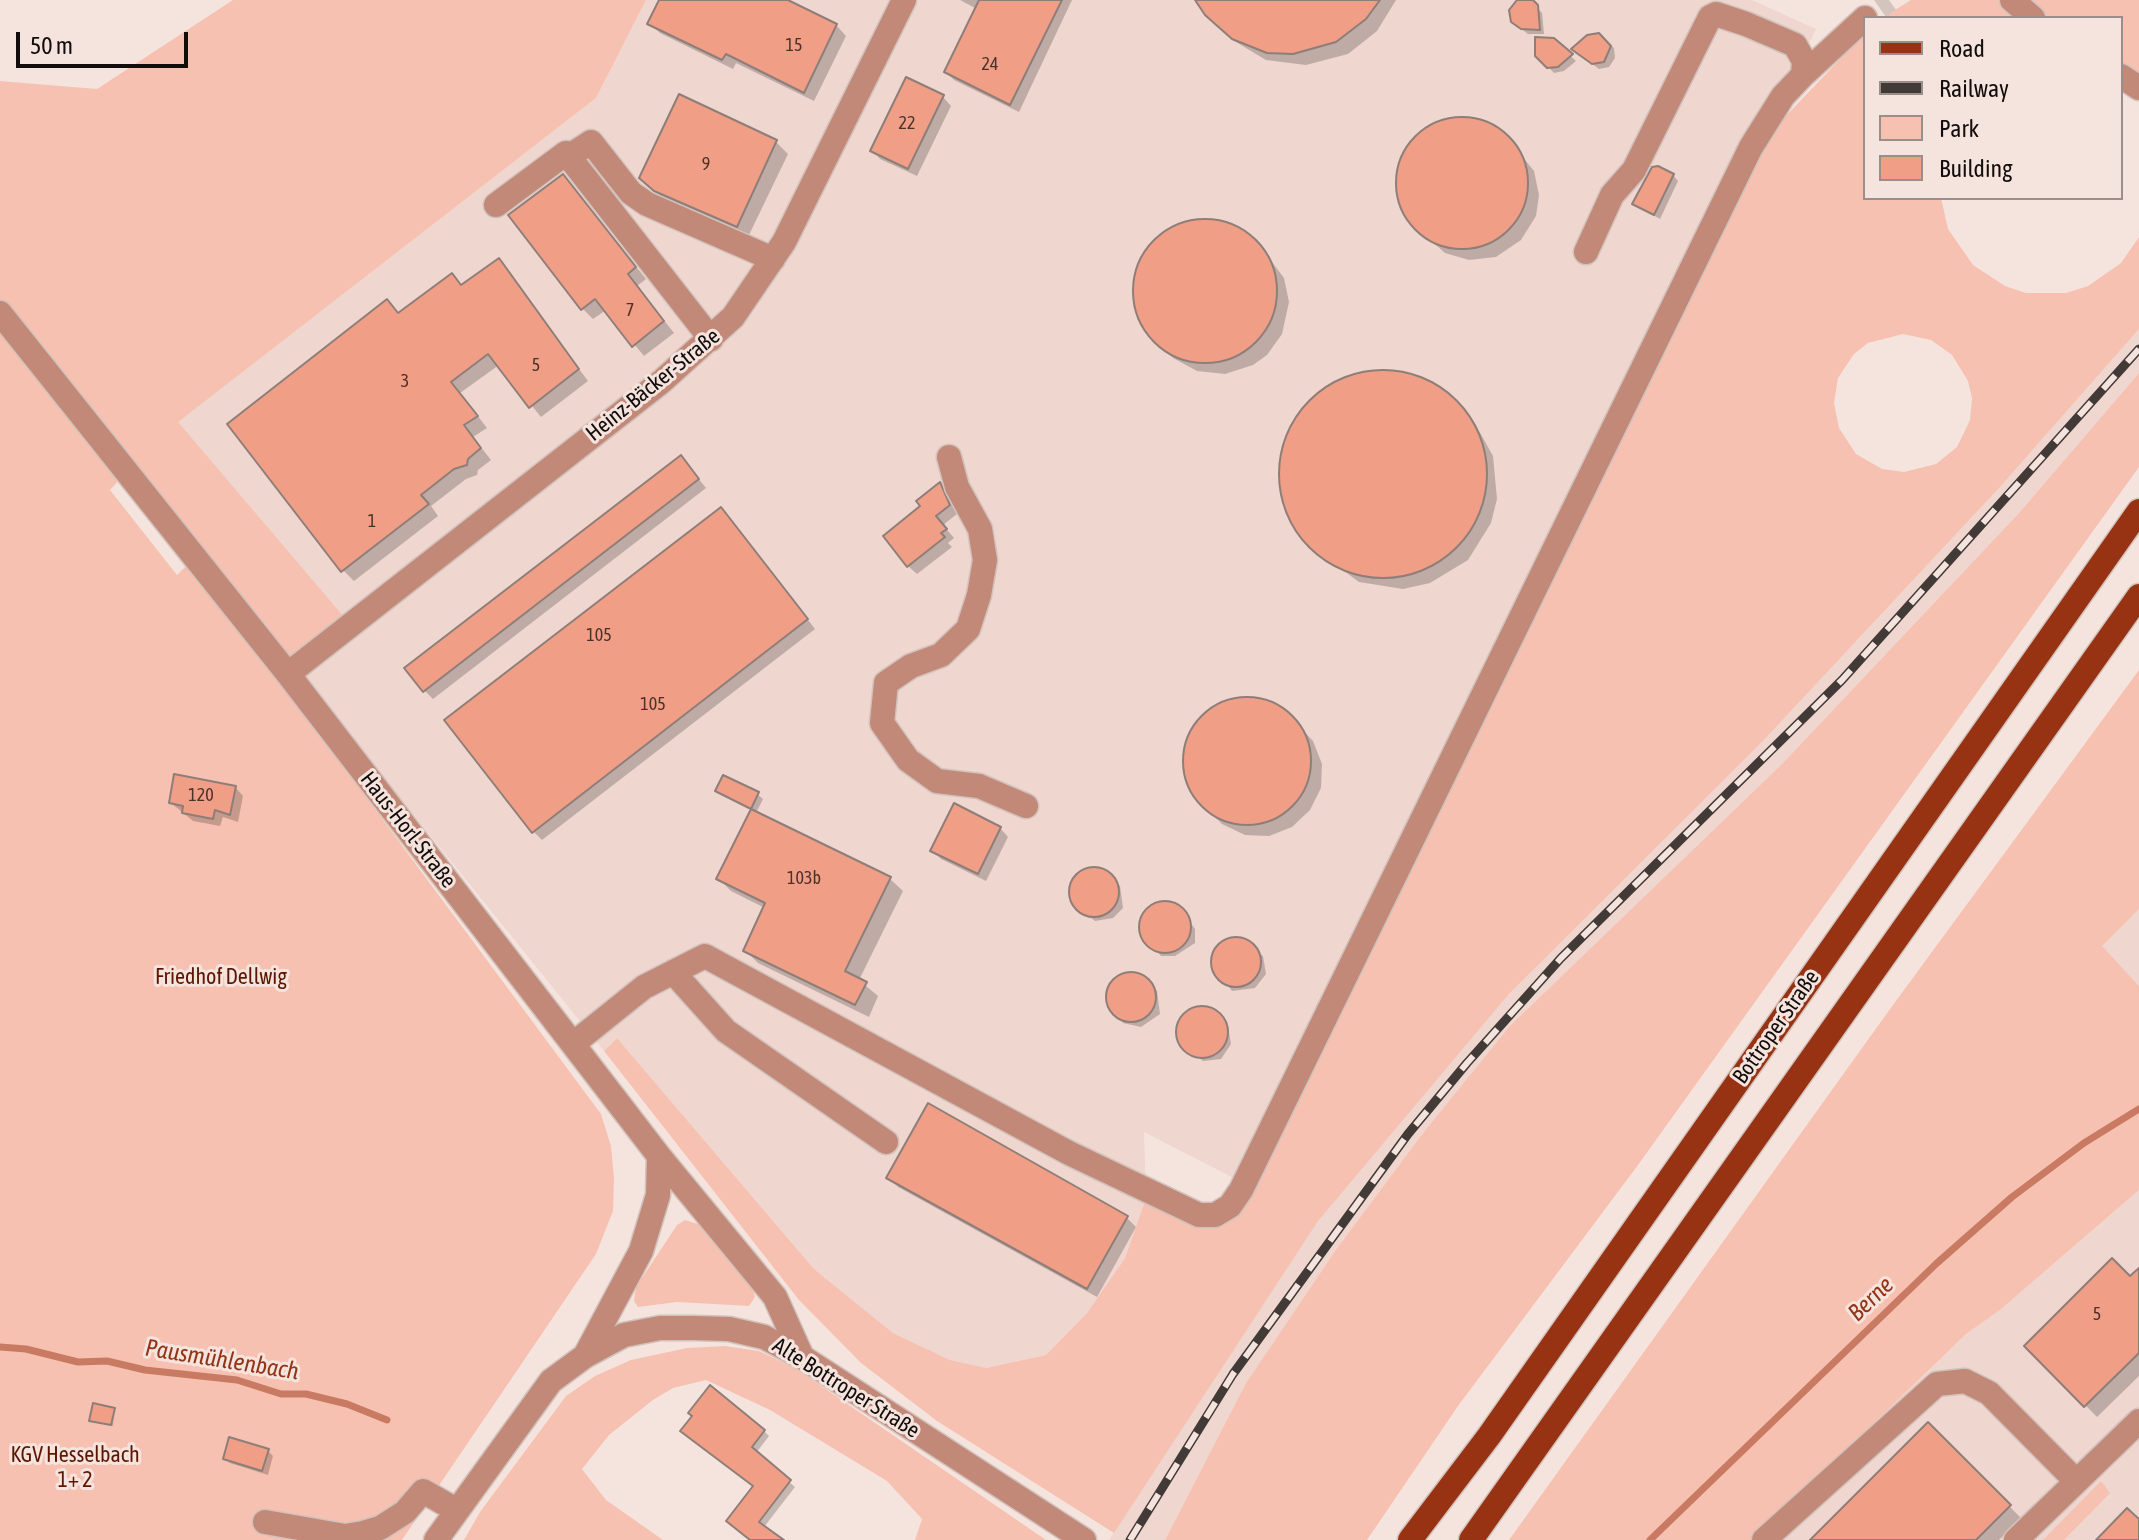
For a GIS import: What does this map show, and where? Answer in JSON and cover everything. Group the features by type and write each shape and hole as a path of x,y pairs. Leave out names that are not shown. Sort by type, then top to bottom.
{"main road":[{"name":"Bottroper Straße","path":"1410,1540 1489,1436 2139,511"},
{"path":"1471,1540 2139,596"}],"street":[{"name":"Heinz-Bäcker-Straße","path":"288,674 711,339 750,295 773,259 904,0"},
{"path":"2012,0 2031,16"},
{"path":"1586,252 1612,195 1634,170 1710,17 1716,14 1784,38 1800,52 1804,61 1803,75"},
{"path":"573,1044 644,987 705,956 1069,1153 1186,1209 1199,1215 1215,1215 1230,1206 1241,1190 1751,147 1783,96 1863,20"},
{"path":"568,157 591,142 631,193 647,204 773,259"},
{"path":"496,205 566,153 711,339"},
{"name":"Haus-Horl-Straße","path":"0,313 288,674 659,1156 775,1297 802,1357"},
{"path":"949,457 957,487 980,529 985,560 979,595 968,629 941,655 911,666 886,683 882,723 908,760 937,781 979,786 1026,806"},
{"path":"673,972 726,1031 886,1142"},
{"name":"Alte Bottroper Straße","path":"585,1356 641,1251 658,1195 659,1156"},
{"name":"Alte Bottroper Straße","path":"436,1540 551,1381 585,1356 624,1335 660,1328 694,1328 729,1329 764,1337 802,1357 1084,1540"},
{"path":"1764,1540 1937,1384 1965,1381 1989,1393 2076,1481"},
{"path":"2016,1540 2138,1423"},
{"path":"265,1522 345,1536 363,1533 405,1512 423,1491 456,1510"}],"shaded area":[{"path":"646,0 899,0 766,265 728,317 637,395 640,402 713,347 771,274 835,157 908,0 1752,0 1816,29 1253,1188 1144,1132 1146,1198 1125,1258 1087,1313 1046,1355 986,1368 950,1360 893,1333 814,1269 617,1038 604,1051 301,675 353,633 345,618 177,422 596,98"},
{"path":"2139,329 2139,373 2019,513 1782,764 1511,1026 1423,1133 1335,1251 1246,1383 1165,1540 1109,1540 1318,1220 1509,994 1762,742 2000,487"},
{"path":"2139,909 2139,986 2101,946"},
{"path":"2139,1190 2139,1540 1753,1540 1966,1334 2000,1310"}],"green space":[{"path":"233,0 646,0 596,98 178,422 345,618 283,662 0,309 0,81 97,89"},
{"path":"1911,0 2004,0 2022,16 1885,16"},
{"path":"2019,0 2139,0 2139,82 2123,71 2123,16 2040,16"},
{"path":"1863,35 1863,200 1941,200 1948,229 1973,265 2005,286 2026,293 2066,293 2088,286 2121,263 2139,237 2139,329 2000,487 1762,742 1509,994 1318,1221 1114,1533 937,1421 861,1363 799,1300 604,1051 617,1038 814,1269 893,1333 950,1360 986,1368 1046,1355 1087,1313 1125,1258 1146,1198 1217,1225 1236,1218 1763,140","holes":["1903,334 1931,340 1952,355 1968,381 1972,398 1970,420 1957,447 1936,464 1904,472 1882,469 1856,454 1839,428 1834,403 1838,378 1854,354 1868,343"]},
{"name":"Friedhof Dellwig","path":"0,322 121,478 110,490 177,575 191,561 601,1114 611,1146 613,1211 596,1254 402,1540 0,1540"},
{"path":"2139,373 2139,467 1638,1165 1458,1406 1367,1540 1165,1540 1246,1383 1335,1251 1423,1133 1510,1026 1782,764 2019,513"},
{"path":"2139,670 2139,909 2102,946 2139,986 2139,1190 2000,1310 1966,1334 1753,1540 1509,1540 1890,1009"},
{"path":"685,1220 701,1225 753,1289 755,1297 749,1306 677,1302 638,1307 634,1301 636,1287 677,1225"},
{"path":"725,1346 759,1351 795,1368 1046,1540 915,1540 922,1519 887,1481 770,1410 706,1380 673,1388 653,1400 609,1435 582,1469 606,1500 663,1540 464,1540 480,1512 566,1396 595,1376 631,1360 687,1348"},
{"path":"2101,1481 2110,1493 2064,1540 2043,1540"}],"building":[{"path":"659,0 788,0 837,24 804,93 726,54 722,60 647,24"},
{"path":"979,0 1062,0 1010,105 944,72"},
{"path":"1195,0 1380,0 1366,19 1336,42 1293,54 1267,53 1232,39 1205,15"},
{"path":"1517,0 1533,0 1538,5 1540,30 1521,29 1511,22 1509,10"},
{"path":"1599,33 1611,46 1604,62 1592,64 1571,49 1587,35"},
{"path":"1535,37 1554,38 1573,54 1558,67 1547,68 1535,56"},
{"path":"906,77 944,95 908,169 870,151"},
{"path":"679,94 777,140 737,227 654,191 639,178"},
{"path":"1462,117 1487,122 1509,136 1523,158 1528,183 1523,208 1509,230 1487,244 1462,249 1437,244 1415,230 1401,208 1396,183 1401,158 1415,136 1437,122"},
{"path":"1658,166 1674,174 1654,215 1632,204 1652,167"},
{"path":"563,174 636,267 628,274 664,321 632,347 595,299 581,310 508,215"},
{"path":"1205,219 1233,224 1256,240 1272,263 1277,291 1272,319 1256,342 1233,358 1205,363 1177,358 1154,342 1138,319 1133,291 1138,263 1154,240 1177,224"},
{"path":"499,258 579,369 529,408 488,354 451,382 478,416 464,425 481,448 468,459 467,465 454,469 421,495 429,504 341,572 227,424 387,299 398,313 452,273 461,285"},
{"path":"1383,370 1423,378 1456,401 1479,434 1487,474 1479,514 1456,547 1423,570 1383,578 1343,570 1310,547 1287,514 1279,474 1287,434 1310,401 1343,378"},
{"path":"681,455 699,479 423,692 404,668"},
{"path":"940,482 950,505 936,516 947,529 941,533 945,537 907,567 883,536 920,506 916,501"},
{"path":"721,507 808,619 532,833 444,720"},
{"path":"1247,697 1271,702 1292,716 1306,737 1311,761 1306,785 1292,806 1271,820 1247,825 1223,820 1202,806 1188,785 1183,761 1188,737 1202,716 1223,702"},
{"path":"174,774 236,786 230,815 215,810 213,819 182,813 183,806 169,803"},
{"path":"723,775 759,792 751,809 715,791"},
{"path":"954,803 1001,827 978,874 930,851"},
{"path":"751,809 891,877 845,971 867,982 855,1005 743,951 765,903 716,879"},
{"path":"1084,868 1104,868 1118,882 1118,902 1104,916 1084,916 1070,902 1070,882"},
{"path":"1165,901 1183,909 1191,927 1183,945 1165,953 1147,945 1139,927 1147,909"},
{"path":"1236,937 1254,944 1261,962 1254,980 1236,987 1218,980 1211,962 1218,944"},
{"path":"1131,972 1149,979 1156,997 1149,1015 1131,1022 1113,1015 1106,997 1113,979"},
{"path":"1202,1006 1220,1014 1228,1032 1220,1050 1202,1058 1184,1050 1176,1032 1184,1014"},
{"path":"928,1103 1128,1216 1087,1289 886,1178"},
{"path":"2112,1258 2130,1276 2139,1268 2139,1353 2084,1407 2024,1346"},
{"path":"710,1385 765,1430 752,1447 791,1480 759,1522 784,1540 750,1540 726,1521 753,1486 680,1431 692,1416 688,1413"},
{"path":"93,1403 115,1408 111,1425 89,1421"},
{"path":"1928,1422 2011,1505 1976,1540 1810,1540"},
{"path":"229,1437 269,1449 262,1471 223,1459"},
{"path":"2127,1508 2139,1519 2139,1540 2096,1540"}],"waterway":[{"name":"Berne","path":"1650,1540 1937,1263 2012,1197 2084,1143 2139,1109"},
{"name":"Pausmühlenbach","path":"0,1347 26,1349 78,1362 107,1361 145,1370 237,1380 281,1394 306,1394 347,1404 387,1420"}],"tunnel":[{"path":"1879,7 1889,0"}],"railway":[{"path":"1130,1540 1233,1374 1408,1134 1467,1063 1561,958 1842,680 2139,349"}],"park label":[{"name":"KGV Hesselbach 1+ 2","path":"75,1468"}]}
